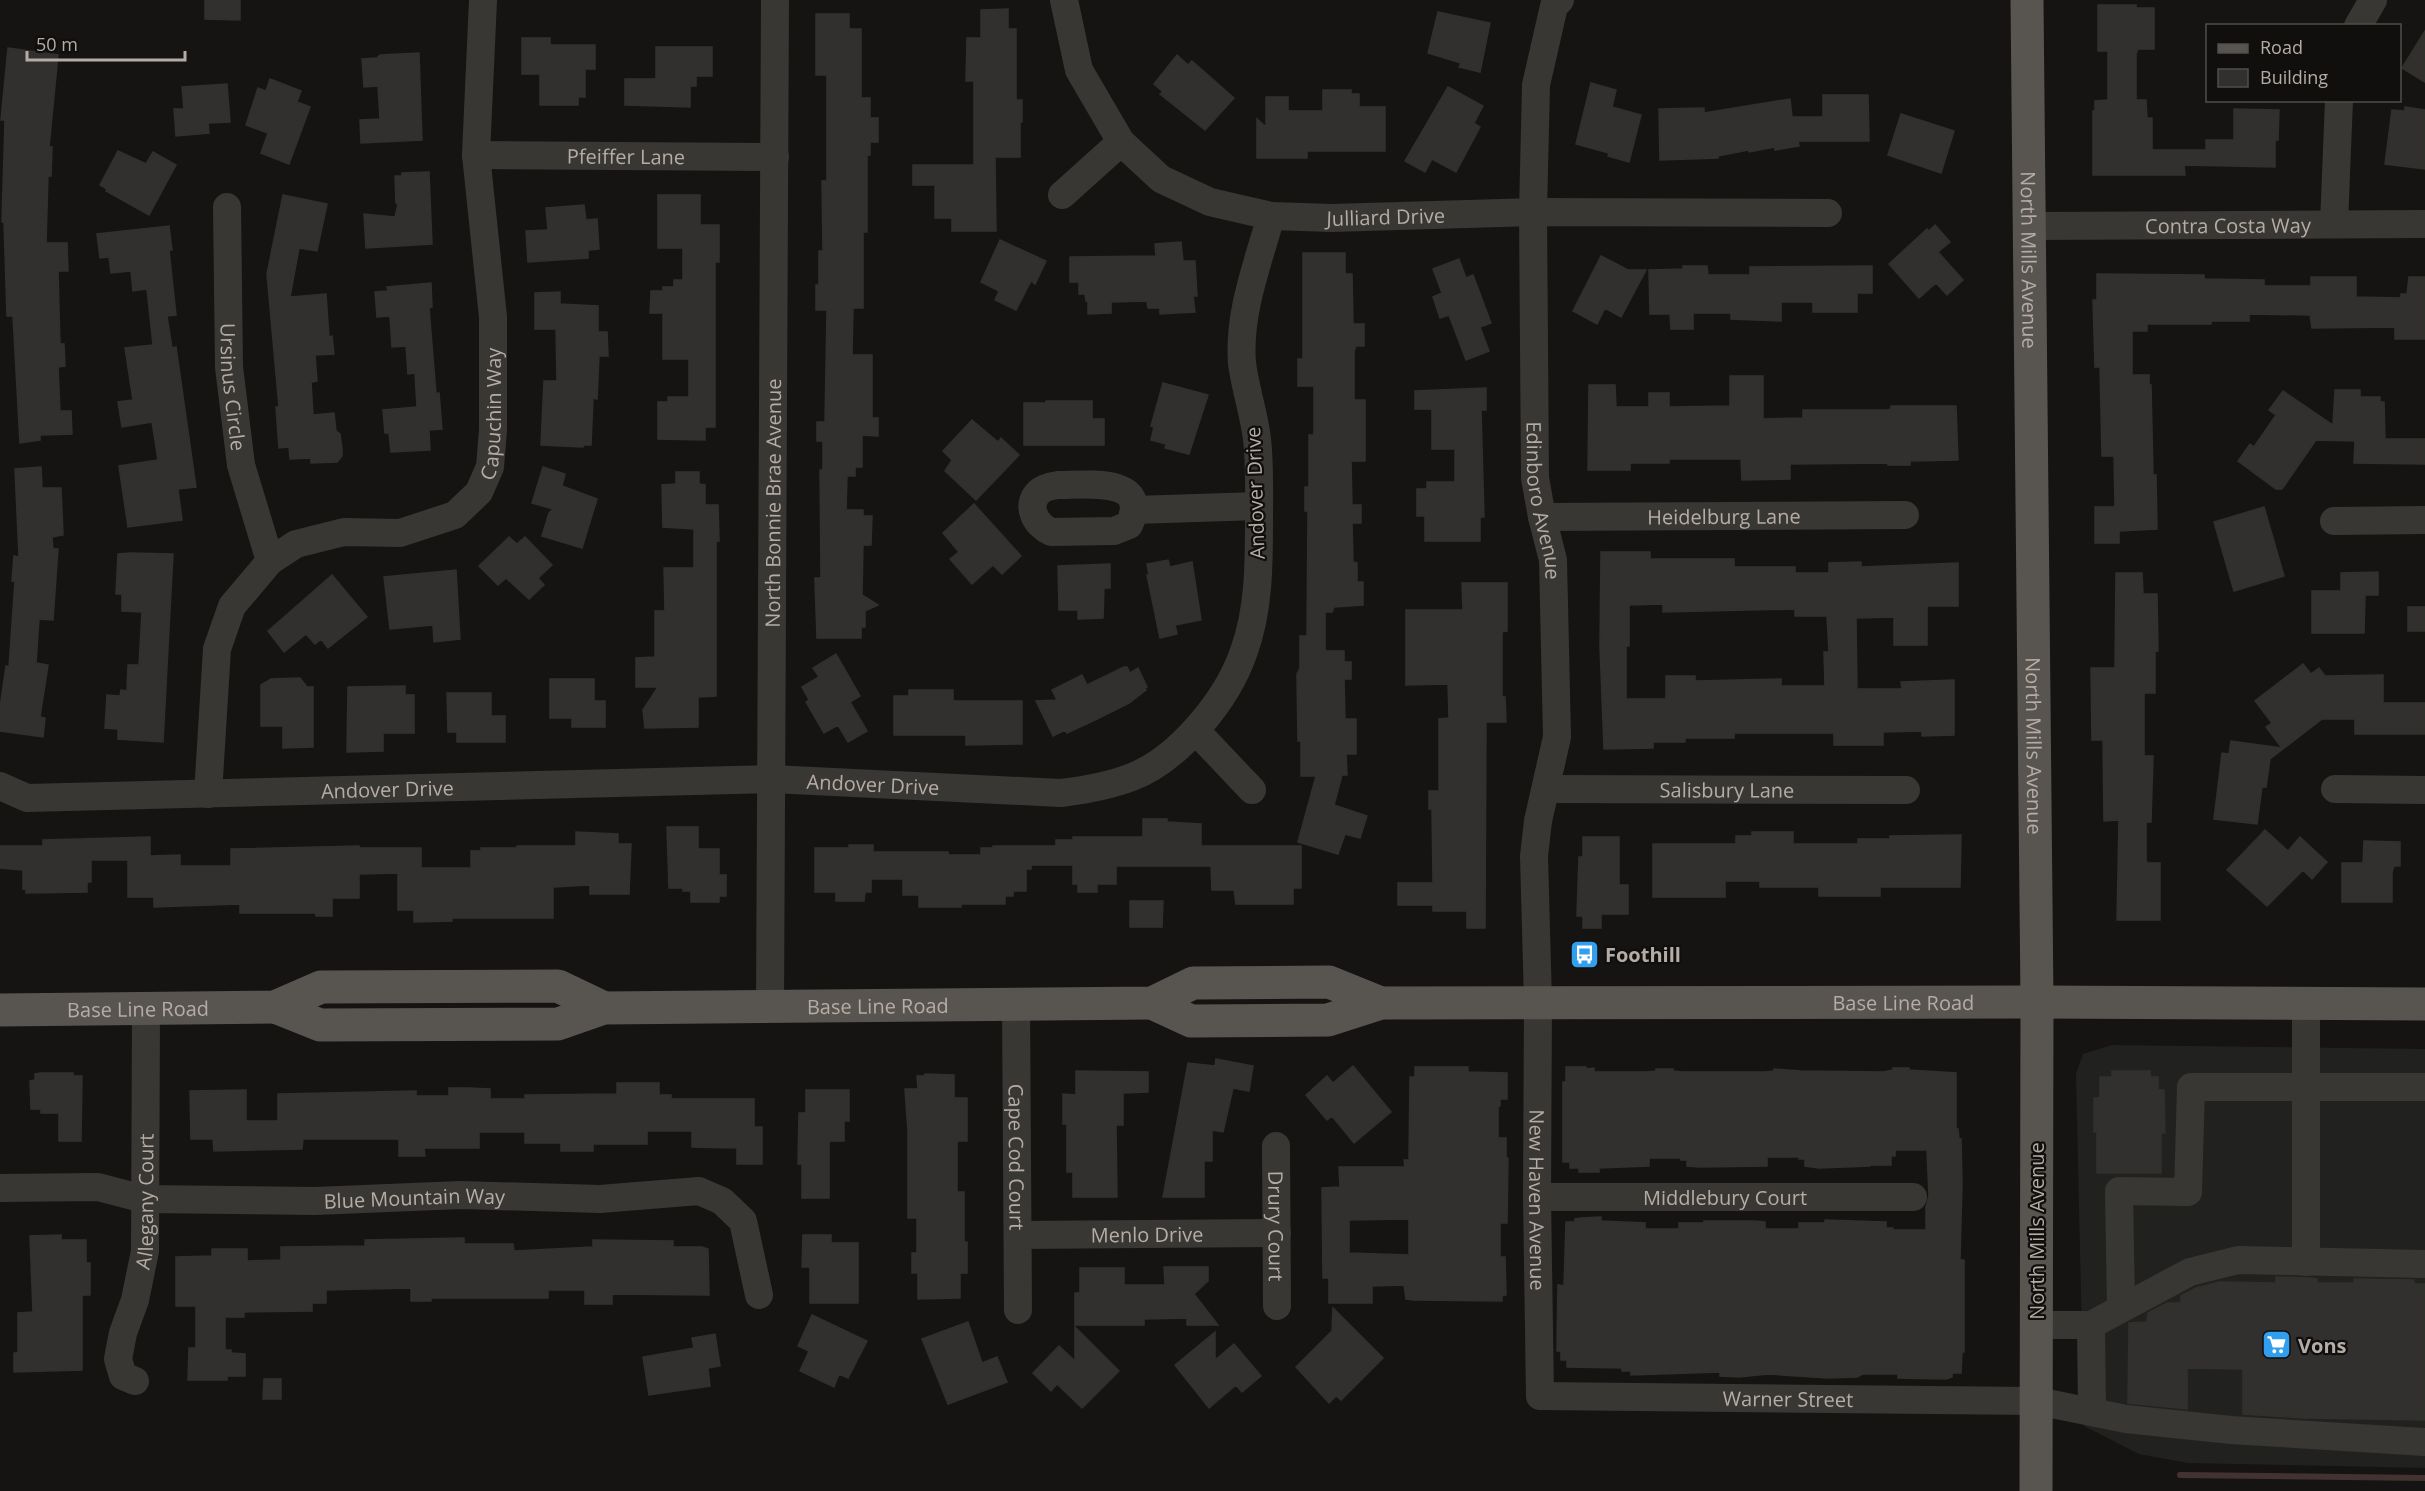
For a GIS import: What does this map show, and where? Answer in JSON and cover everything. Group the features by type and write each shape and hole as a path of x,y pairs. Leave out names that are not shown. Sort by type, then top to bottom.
{"main road":[{"name":"North Mills Avenue","path":"2027,0 2037,1002 2036,1491"},
{"name":"Base Line Road","path":"0,1010 275,1007 321,987 558,986 604,1008 1152,1003 1191,1021 1328,1020 1382,1004 2037,1002 2425,1004"}],"street":[{"name":"Capuchin Way","path":"208,794 217,649 232,606 270,561 296,544 344,532 400,533 455,515 479,492 490,467 493,317 476,155 483,0"},
{"name":"North Bonnie Brae Avenue","path":"770,1007 775,0"},
{"name":"Julliard Drive","path":"1064,0 1079,70 1120,141 1161,178 1210,202 1271,216 1332,218 1533,212 1828,213"},
{"name":"Edinboro Avenue","path":"1538,1002 1534,856 1538,821 1547,789 1557,736 1553,560 1535,478 1533,212 1536,85 1554,6 1560,0"},
{"path":"2359,24 2373,0"},
{"path":"2334,224 2337,121 2340,102"},
{"path":"1062,195 1120,141"},
{"name":"Pfeiffer Lane","path":"476,155 775,157"},
{"name":"Ursinus Circle","path":"227,207 230,367 233,400 241,465 270,561"},
{"name":"Andover Drive","path":"0,786 27,798 772,779 1061,793 1098,788 1134,777 1167,757 1196,731 1222,694 1244,652 1257,584 1259,506 1257,440 1242,362 1243,320 1271,216"},
{"name":"Contra Costa Way","path":"2030,226 2425,224"},
{"path":"1134,510 1259,506"},
{"name":"Heidelburg Lane","path":"1542,517 1905,515"},
{"path":"2334,520 2425,520"},
{"path":"1196,731 1252,790"},
{"name":"Salisbury Lane","path":"1547,789 1906,790"},
{"path":"2335,789 2425,790"},
{"name":"New Haven Avenue","path":"1538,1002 1537,1197 1540,1396"},
{"name":"Cape Cod Court","path":"1016,1004 1018,1310"},
{"path":"2306,1004 2306,1262"},
{"name":"Allegany Court","path":"135,1381 123,1376 118,1359 123,1333 135,1300 145,1251 146,1010"},
{"path":"2121,1308 2119,1191 2188,1192 2191,1087 2425,1087"},
{"name":"Drury Court","path":"1276,1146 1277,1306"},
{"name":"Blue Mountain Way","path":"0,1188 98,1187 144,1199 315,1201 461,1195 600,1199 699,1191 722,1201 743,1221 759,1295"},
{"name":"Middlebury Court","path":"1537,1197 1913,1197"},
{"name":"Menlo Drive","path":"1018,1235 1277,1233"},
{"path":"2036,1325 2091,1324 2190,1272 2238,1260 2425,1264"},
{"path":"2091,1324 2092,1411"},
{"name":"Warner Street","path":"1540,1396 2037,1417 2092,1411 2126,1419 2231,1430 2425,1442"}],"shaded area":[{"path":"2112,1045 2425,1049 2425,1468 2188,1463 2139,1454 2084,1426 2076,1074 2083,1054"}],"building":[{"path":"205,0 240,0 240,20 205,19"},
{"path":"2098,5 2136,5 2136,8 2154,8 2154,49 2138,49 2136,54 2136,100 2146,100 2147,118 2152,118 2152,150 2206,150 2206,140 2234,140 2234,109 2279,110 2278,140 2275,140 2275,167 2184,165 2185,175 2093,175 2095,101 2108,100 2108,51 2098,51"},
{"path":"1008,9 1008,29 1016,29 1016,100 1022,100 1020,157 995,157 996,231 952,231 952,218 935,218 935,185 913,185 913,165 974,165 974,81 966,81 967,38 981,38 981,10"},
{"path":"1438,12 1490,23 1480,72 1459,67 1461,63 1428,53"},
{"path":"816,14 849,14 849,29 861,29 861,98 870,98 870,118 878,118 878,142 870,142 870,155 867,155 867,232 863,232 863,308 853,308 852,355 872,355 872,418 878,418 878,436 862,435 862,467 855,467 855,476 847,476 846,510 863,510 863,516 872,516 871,545 863,545 862,595 878,605 865,611 865,627 861,627 861,638 817,638 815,578 821,578 820,470 823,470 823,441 817,441 817,422 825,422 827,310 816,310 816,285 819,285 819,251 823,251 822,181 827,181 827,75 816,75"},
{"path":"2425,31 2425,82 2402,68"},
{"path":"522,38 550,38 550,45 595,45 595,69 585,69 585,97 578,97 578,105 540,105 540,74 522,74"},
{"path":"656,47 712,47 712,76 696,76 696,86 690,86 690,107 625,105 625,79 656,79"},
{"path":"8,48 58,55 49,147 52,147 51,176 48,176 46,243 67,243 68,271 58,271 60,344 64,344 65,366 58,367 60,411 71,411 72,434 40,435 40,440 20,443 13,316 7,316 4,222 2,222 5,120 1,120"},
{"path":"419,53 422,140 361,143 360,120 380,119 378,86 364,87 362,59 377,58 380,55"},
{"path":"1177,55 1188,65 1192,61 1234,98 1205,130 1160,94 1163,92 1154,84"},
{"path":"270,79 301,91 297,102 310,107 289,164 261,153 268,133 246,125 258,88 266,91"},
{"path":"1591,83 1616,90 1612,107 1641,115 1629,162 1608,156 1609,153 1576,144"},
{"path":"227,84 230,122 208,123 209,133 176,136 174,109 184,109 182,87"},
{"path":"1448,87 1483,106 1474,123 1480,127 1456,172 1432,159 1425,172 1405,161"},
{"path":"1323,90 1351,90 1351,94 1359,94 1359,107 1385,107 1385,151 1307,151 1307,158 1257,158 1257,119 1266,127 1266,97 1288,97 1288,111 1323,111"},
{"path":"1823,95 1868,95 1869,141 1798,141 1799,146 1775,150 1775,147 1749,152 1748,150 1718,156 1718,158 1660,160 1659,109 1704,108 1704,113 1790,99 1792,117 1823,117"},
{"path":"2405,107 2425,110 2425,169 2385,164 2392,110 2405,111"},
{"path":"1901,114 1954,131 1941,173 1888,155"},
{"path":"118,151 146,164 153,152 176,165 149,215 106,191 107,189 100,185"},
{"path":"429,172 432,244 366,248 364,214 395,217 398,204 396,203 395,176 402,176 402,173"},
{"path":"283,195 327,204 317,251 299,248 290,297 326,294 329,337 332,336 334,354 315,355 317,381 311,382 313,415 334,413 336,431 340,434 342,448 342,456 337,462 311,463 311,458 290,459 289,447 279,448 276,407 279,407 267,274"},
{"path":"658,195 700,195 700,225 719,225 719,262 715,262 715,427 705,427 705,440 658,439 658,402 668,402 668,397 689,397 689,359 663,359 663,313 650,313 651,291 663,291 663,287 674,287 674,280 683,280 683,248 658,248"},
{"path":"584,205 586,220 597,219 599,249 588,250 588,258 528,262 526,231 548,230 546,208"},
{"path":"1935,225 1950,242 1938,252 1963,280 1947,295 1936,283 1919,298 1889,264 1927,229 1929,231"},
{"path":"169,226 172,250 169,250 176,315 167,316 172,348 176,347 196,487 178,489 182,520 128,527 119,466 158,460 152,422 122,427 118,402 133,400 125,348 153,345 147,289 133,291 131,271 111,273 109,257 100,258 97,234"},
{"path":"1000,240 1046,261 1035,284 1031,281 1016,310 995,300 999,291 981,282"},
{"path":"1181,242 1183,261 1195,261 1197,296 1193,296 1195,312 1160,314 1160,308 1148,308 1147,301 1111,302 1111,313 1088,314 1088,301 1086,301 1085,294 1079,294 1079,282 1070,282 1070,257 1156,256 1155,244"},
{"path":"1303,253 1345,253 1345,274 1352,274 1353,324 1364,324 1364,346 1356,346 1354,351 1354,400 1365,400 1365,461 1351,461 1352,505 1361,505 1361,523 1352,523 1353,562 1357,563 1357,582 1363,582 1363,605 1334,607 1332,612 1325,612 1325,651 1344,651 1344,662 1351,662 1351,679 1344,679 1345,719 1356,719 1356,754 1346,754 1347,775 1342,775 1334,805 1367,816 1360,838 1345,834 1338,854 1298,842 1316,776 1301,776 1301,741 1298,741 1297,674 1300,668 1300,636 1307,636 1308,511 1305,511 1305,487 1309,487 1309,435 1314,435 1314,386 1298,386 1298,359 1303,359"},
{"path":"1601,256 1628,270 1646,270 1621,317 1605,308 1597,324 1573,311"},
{"path":"1459,259 1466,278 1473,275 1491,323 1480,327 1489,351 1466,360 1449,315 1440,318 1433,297 1442,293 1433,269"},
{"path":"1683,266 1707,266 1708,275 1750,275 1750,267 1872,266 1872,293 1857,293 1857,312 1813,312 1813,302 1781,302 1781,321 1731,319 1731,313 1693,313 1693,329 1671,329 1670,314 1650,314 1649,270 1683,269"},
{"path":"2097,274 2204,275 2204,279 2264,280 2264,286 2311,286 2311,277 2356,277 2356,297 2401,298 2401,294 2407,294 2409,277 2425,277 2425,339 2395,339 2395,327 2312,328 2310,315 2249,314 2249,321 2211,321 2211,324 2147,324 2147,331 2132,331 2132,375 2149,375 2149,385 2151,385 2157,529 2119,531 2119,543 2095,543 2095,507 2115,507 2114,456 2102,456 2100,367 2095,367 2093,300 2097,300"},
{"path":"431,283 432,307 429,308 436,394 439,393 442,429 429,430 430,450 391,452 389,433 385,433 383,410 417,407 415,373 408,374 406,346 392,347 390,316 377,317 375,292 388,291 387,287"},
{"path":"560,292 560,304 598,306 598,332 607,332 608,356 599,356 597,399 593,398 591,445 583,445 583,447 541,445 544,381 557,381 556,329 535,329 535,293"},
{"path":"1730,376 1763,376 1763,419 1803,418 1803,410 1888,410 1891,406 1956,406 1958,460 1910,461 1910,465 1888,465 1888,463 1790,464 1790,479 1742,480 1741,459 1669,459 1669,463 1630,463 1630,470 1588,470 1589,385 1615,385 1616,407 1649,407 1649,393 1669,393 1669,407 1730,406"},
{"path":"1163,383 1208,395 1189,454 1165,448 1166,444 1151,440 1154,427 1151,426"},
{"path":"1486,388 1486,410 1481,410 1484,517 1480,517 1480,541 1425,541 1425,516 1417,516 1417,489 1427,489 1427,482 1455,482 1455,449 1432,449 1432,409 1415,409 1415,391"},
{"path":"2335,390 2360,390 2360,397 2380,397 2380,402 2384,402 2385,439 2425,439 2425,464 2354,463 2355,441 2316,440 2282,489 2276,489 2238,461 2250,444 2254,447 2276,415 2269,410 2283,391 2333,425"},
{"path":"1046,401 1092,401 1092,419 1104,419 1104,445 1024,445 1024,403 1046,403"},
{"path":"972,420 998,442 1001,438 1019,455 976,500 945,471 952,460 943,451"},
{"path":"41,467 42,488 61,488 63,535 52,537 53,549 58,549 53,620 39,619 36,663 48,665 40,717 45,718 43,737 0,731 0,708 6,666 9,667 15,581 12,581 14,556 19,557 15,469"},
{"path":"543,467 565,474 562,486 597,499 582,548 542,536 549,513 553,509 532,503"},
{"path":"676,472 699,472 699,484 705,485 705,505 718,505 716,696 698,697 698,727 645,728 643,710 658,687 636,687 636,658 655,657 655,611 665,611 664,568 694,568 694,529 663,527 662,485 676,484"},
{"path":"974,504 1021,556 1002,574 993,565 972,584 950,559 959,552 943,533"},
{"path":"2264,507 2284,576 2234,591 2214,522"},
{"path":"509,537 517,544 525,537 552,565 538,578 544,585 529,599 506,578 498,585 479,566"},
{"path":"1601,552 1650,552 1650,559 1734,559 1734,567 1795,567 1795,573 1829,573 1829,563 1861,562 1861,567 1958,563 1958,606 1927,606 1927,645 1894,645 1894,617 1856,618 1857,689 1902,689 1901,682 1954,680 1954,735 1922,736 1922,731 1883,732 1883,745 1834,745 1834,733 1734,733 1734,738 1685,738 1685,742 1653,742 1653,748 1604,749 1600,646","holes":["1663,604 1663,612 1795,609 1795,616 1827,616 1829,652 1824,652 1825,686 1781,686 1781,679 1695,681 1695,676 1666,676 1666,699 1626,699 1629,605"]},
{"path":"118,554 173,554 163,742 118,739 118,729 105,728 107,695 120,696 121,690 127,691 128,665 139,665 142,612 122,611 122,594 116,594"},
{"path":"1168,560 1170,567 1192,562 1201,620 1175,625 1177,634 1160,638 1147,575 1149,574 1147,564"},
{"path":"1110,564 1110,588 1104,588 1103,618 1078,619 1078,610 1059,610 1058,566"},
{"path":"456,570 460,639 434,642 433,625 390,629 384,577"},
{"path":"2378,572 2378,595 2365,595 2364,633 2312,633 2312,591 2341,591 2341,573"},
{"path":"2116,573 2142,573 2143,594 2157,594 2158,651 2155,651 2155,693 2144,693 2144,756 2153,756 2151,822 2146,822 2146,860 2147,863 2160,863 2160,920 2117,920 2119,820 2104,821 2103,740 2092,740 2091,668 2115,668"},
{"path":"332,575 367,617 328,648 321,639 315,644 306,634 284,652 268,631"},
{"path":"1462,583 1507,583 1507,631 1502,632 1502,697 1505,697 1506,722 1486,722 1485,928 1467,928 1467,911 1433,911 1433,905 1398,905 1398,883 1433,883 1432,809 1429,809 1429,791 1439,791 1439,719 1449,718 1448,684 1406,685 1406,610 1463,610"},
{"path":"2408,607 2425,607 2425,631 2408,631"},
{"path":"836,654 860,696 850,702 867,731 848,742 838,725 824,733 806,702 809,700 802,687 819,677 813,668"},
{"path":"2303,664 2311,674 2319,668 2325,676 2383,675 2383,703 2425,703 2425,734 2355,734 2355,719 2322,719 2270,759 2266,787 2262,787 2257,824 2214,819 2222,753 2229,754 2231,741 2282,748 2266,727 2272,723 2255,701"},
{"path":"1127,667 1130,673 1138,668 1147,687 1146,690 1129,703 1095,720 1067,733 1065,730 1053,736 1036,701 1057,700 1052,690 1082,675 1087,685"},
{"path":"300,678 307,687 313,687 313,747 283,748 283,726 261,726 261,685 271,679"},
{"path":"550,679 594,679 594,701 605,701 605,727 572,727 572,718 550,718"},
{"path":"405,686 405,695 414,695 414,733 383,733 383,751 347,752 348,687"},
{"path":"909,690 953,690 953,701 1022,701 1022,744 966,745 966,735 894,735 894,696 909,696"},
{"path":"447,693 491,693 491,716 505,716 505,742 457,742 457,732 448,732"},
{"path":"1143,819 1167,819 1167,822 1201,824 1201,846 1301,846 1301,888 1293,888 1293,904 1236,904 1234,890 1212,890 1211,866 1116,866 1116,884 1097,884 1097,892 1078,892 1078,884 1073,884 1073,865 1031,865 1031,869 1026,869 1026,891 1013,891 1013,896 1005,896 1005,904 961,904 961,907 919,907 919,895 903,895 903,879 871,879 871,892 865,892 864,901 836,901 836,892 815,892 815,848 873,845 873,852 948,852 948,855 981,855 981,848 1056,846 1056,840 1073,840 1073,837 1143,837"},
{"path":"667,827 698,827 698,849 719,849 719,875 726,875 726,896 719,896 719,902 691,902 691,891 683,891 683,888 669,888"},
{"path":"2265,830 2288,851 2300,837 2327,862 2312,879 2303,870 2267,906 2227,870"},
{"path":"576,832 618,834 618,844 631,844 629,894 590,894 590,885 553,887 553,918 452,918 452,921 414,922 414,910 398,910 398,873 359,874 359,898 332,898 332,916 316,916 316,913 240,913 240,904 154,907 154,897 128,897 128,860 91,860 91,882 87,882 87,892 26,893 26,889 23,889 23,870 0,868 0,846 43,846 43,840 150,837 150,856 180,855 180,866 231,866 231,849 359,846 359,848 421,848 421,868 471,868 471,851 481,851 481,848 517,848 517,846 576,846"},
{"path":"1752,832 1793,832 1793,844 1858,844 1858,839 1890,839 1890,836 1961,835 1960,887 1880,887 1880,896 1819,896 1819,887 1760,887 1760,881 1725,881 1725,897 1653,897 1653,844 1736,844 1736,836 1752,836"},
{"path":"1583,837 1619,837 1619,885 1628,885 1628,914 1601,914 1601,928 1583,928 1583,916 1577,916 1579,857 1583,857"},
{"path":"2364,841 2400,842 2400,866 2394,866 2392,872 2392,902 2342,902 2342,863 2363,863"},
{"path":"1130,901 1163,901 1162,927 1130,927"},
{"path":"1216,1059 1253,1066 1249,1091 1233,1088 1223,1132 1212,1130 1212,1161 1204,1161 1204,1197 1163,1197 1188,1063 1215,1066"},
{"path":"1353,1066 1391,1112 1354,1143 1332,1116 1327,1120 1306,1095 1327,1076 1333,1083"},
{"path":"1415,1067 1468,1067 1468,1072 1507,1073 1507,1099 1500,1099 1500,1106 1498,1106 1498,1138 1506,1138 1506,1158 1508,1158 1507,1223 1500,1223 1500,1257 1505,1257 1506,1295 1502,1295 1502,1301 1414,1300 1406,1299 1404,1285 1372,1286 1372,1303 1329,1303 1329,1278 1323,1278 1322,1188 1340,1187 1339,1167 1405,1167 1404,1160 1409,1160 1410,1077 1415,1077","holes":["1409,1219 1409,1255 1349,1253 1349,1220"]},
{"path":"1566,1067 1594,1068 1594,1072 1646,1072 1656,1071 1656,1069 1673,1069 1673,1071 1682,1072 1765,1072 1774,1071 1774,1069 1883,1072 1893,1070 1893,1068 1909,1068 1909,1070 1956,1073 1956,1129 1961,1139 1962,1183 1960,1260 1964,1260 1964,1352 1962,1352 1961,1373 1952,1373 1952,1377 1946,1379 1898,1378 1898,1374 1863,1374 1857,1377 1828,1378 1768,1374 1739,1377 1720,1376 1720,1372 1631,1375 1631,1371 1622,1371 1622,1368 1567,1367 1567,1360 1561,1360 1561,1351 1557,1351 1558,1285 1564,1286 1566,1222 1575,1222 1575,1219 1581,1218 1601,1217 1601,1221 1645,1223 1645,1229 1679,1229 1679,1223 1752,1221 1765,1222 1765,1229 1799,1229 1799,1223 1825,1223 1825,1220 1886,1222 1886,1228 1893,1228 1893,1230 1926,1230 1926,1207 1929,1196 1927,1150 1895,1150 1895,1156 1891,1156 1891,1165 1819,1168 1805,1166 1805,1159 1799,1159 1799,1157 1767,1157 1767,1166 1700,1167 1687,1166 1687,1160 1681,1160 1681,1158 1649,1158 1649,1166 1599,1168 1599,1172 1579,1172 1579,1168 1570,1168 1570,1162 1563,1162 1563,1082 1566,1082"},
{"path":"1076,1071 1148,1072 1148,1092 1123,1093 1123,1125 1116,1125 1117,1197 1073,1197 1073,1172 1067,1172 1067,1124 1063,1124 1063,1094 1076,1095"},
{"path":"2112,1071 2150,1071 2150,1077 2158,1077 2158,1090 2164,1090 2165,1133 2161,1133 2161,1173 2097,1173 2094,1098 2100,1098 2100,1077 2112,1077"},
{"path":"73,1073 73,1076 82,1076 81,1141 59,1141 59,1113 41,1113 41,1109 31,1109 30,1081 35,1080 35,1074"},
{"path":"925,1074 954,1075 954,1098 967,1098 967,1141 957,1141 957,1192 964,1192 964,1242 967,1242 967,1273 960,1273 960,1298 918,1299 918,1273 912,1273 912,1253 917,1253 917,1218 908,1218 908,1131 905,1089 918,1089 917,1076 925,1076"},
{"path":"617,1083 659,1083 659,1095 671,1095 671,1099 754,1099 754,1127 762,1127 762,1164 737,1164 737,1148 692,1147 692,1131 647,1131 647,1144 593,1144 593,1151 561,1151 561,1143 525,1143 525,1132 479,1132 479,1148 424,1148 425,1156 399,1156 399,1139 303,1139 302,1149 214,1151 213,1139 191,1139 190,1091 246,1090 246,1121 278,1121 278,1094 416,1091 416,1096 449,1096 449,1088 469,1088 490,1089 490,1099 525,1099 525,1095 617,1094"},
{"path":"806,1090 849,1090 849,1121 844,1121 844,1141 829,1141 829,1198 802,1198 802,1164 798,1164 799,1113 806,1113"},
{"path":"61,1235 61,1240 86,1240 86,1263 90,1263 90,1295 82,1295 82,1370 14,1372 14,1353 18,1353 18,1313 33,1312 30,1236"},
{"path":"803,1235 831,1235 831,1243 858,1243 858,1303 810,1303 810,1267 802,1267"},
{"path":"464,1238 464,1244 513,1244 514,1251 593,1247 593,1240 673,1241 673,1247 702,1247 708,1249 709,1295 612,1294 612,1304 585,1304 585,1290 548,1290 548,1298 431,1298 431,1301 411,1301 411,1288 326,1290 326,1303 312,1303 312,1311 244,1312 244,1317 225,1317 225,1350 245,1354 245,1376 227,1376 227,1380 188,1380 189,1348 196,1348 196,1306 176,1306 176,1257 212,1256 212,1249 247,1249 247,1261 281,1260 281,1247 365,1246 365,1240"},
{"path":"1164,1267 1208,1267 1208,1281 1194,1294 1218,1325 1187,1325 1187,1318 1144,1319 1144,1325 1075,1325 1075,1293 1080,1293 1080,1268 1124,1268 1124,1285 1165,1285"},
{"name":"Vons","path":"2276,1277 2311,1278 2317,1279 2317,1283 2354,1283 2354,1279 2414,1280 2414,1284 2425,1284 2425,1420 2303,1418 2243,1414 2243,1369 2187,1368 2187,1409 2128,1403 2129,1323 2147,1322 2148,1313 2167,1303 2181,1303 2181,1296 2196,1288 2219,1282 2276,1283"},
{"path":"1333,1308 1383,1358 1341,1400 1336,1396 1329,1403 1296,1367 1332,1331"},
{"path":"812,1315 867,1341 848,1378 839,1374 834,1387 800,1371 809,1351 798,1346"},
{"path":"968,1322 982,1363 997,1357 1007,1382 948,1404 922,1339"},
{"path":"1075,1327 1119,1371 1082,1408 1057,1384 1051,1391 1033,1373 1059,1346 1075,1361"},
{"path":"1215,1332 1215,1360 1234,1344 1261,1376 1242,1392 1236,1385 1209,1408 1175,1365"},
{"path":"715,1334 720,1366 708,1368 710,1386 649,1395 643,1357 694,1348 692,1338"},
{"path":"264,1379 281,1379 281,1399 263,1399"}],"waterway":[{"path":"2180,1475 2425,1478"}],"place":[{"name":"Foothill","path":"1584,954"},
{"name":"Vons","path":"2277,1345"}]}
